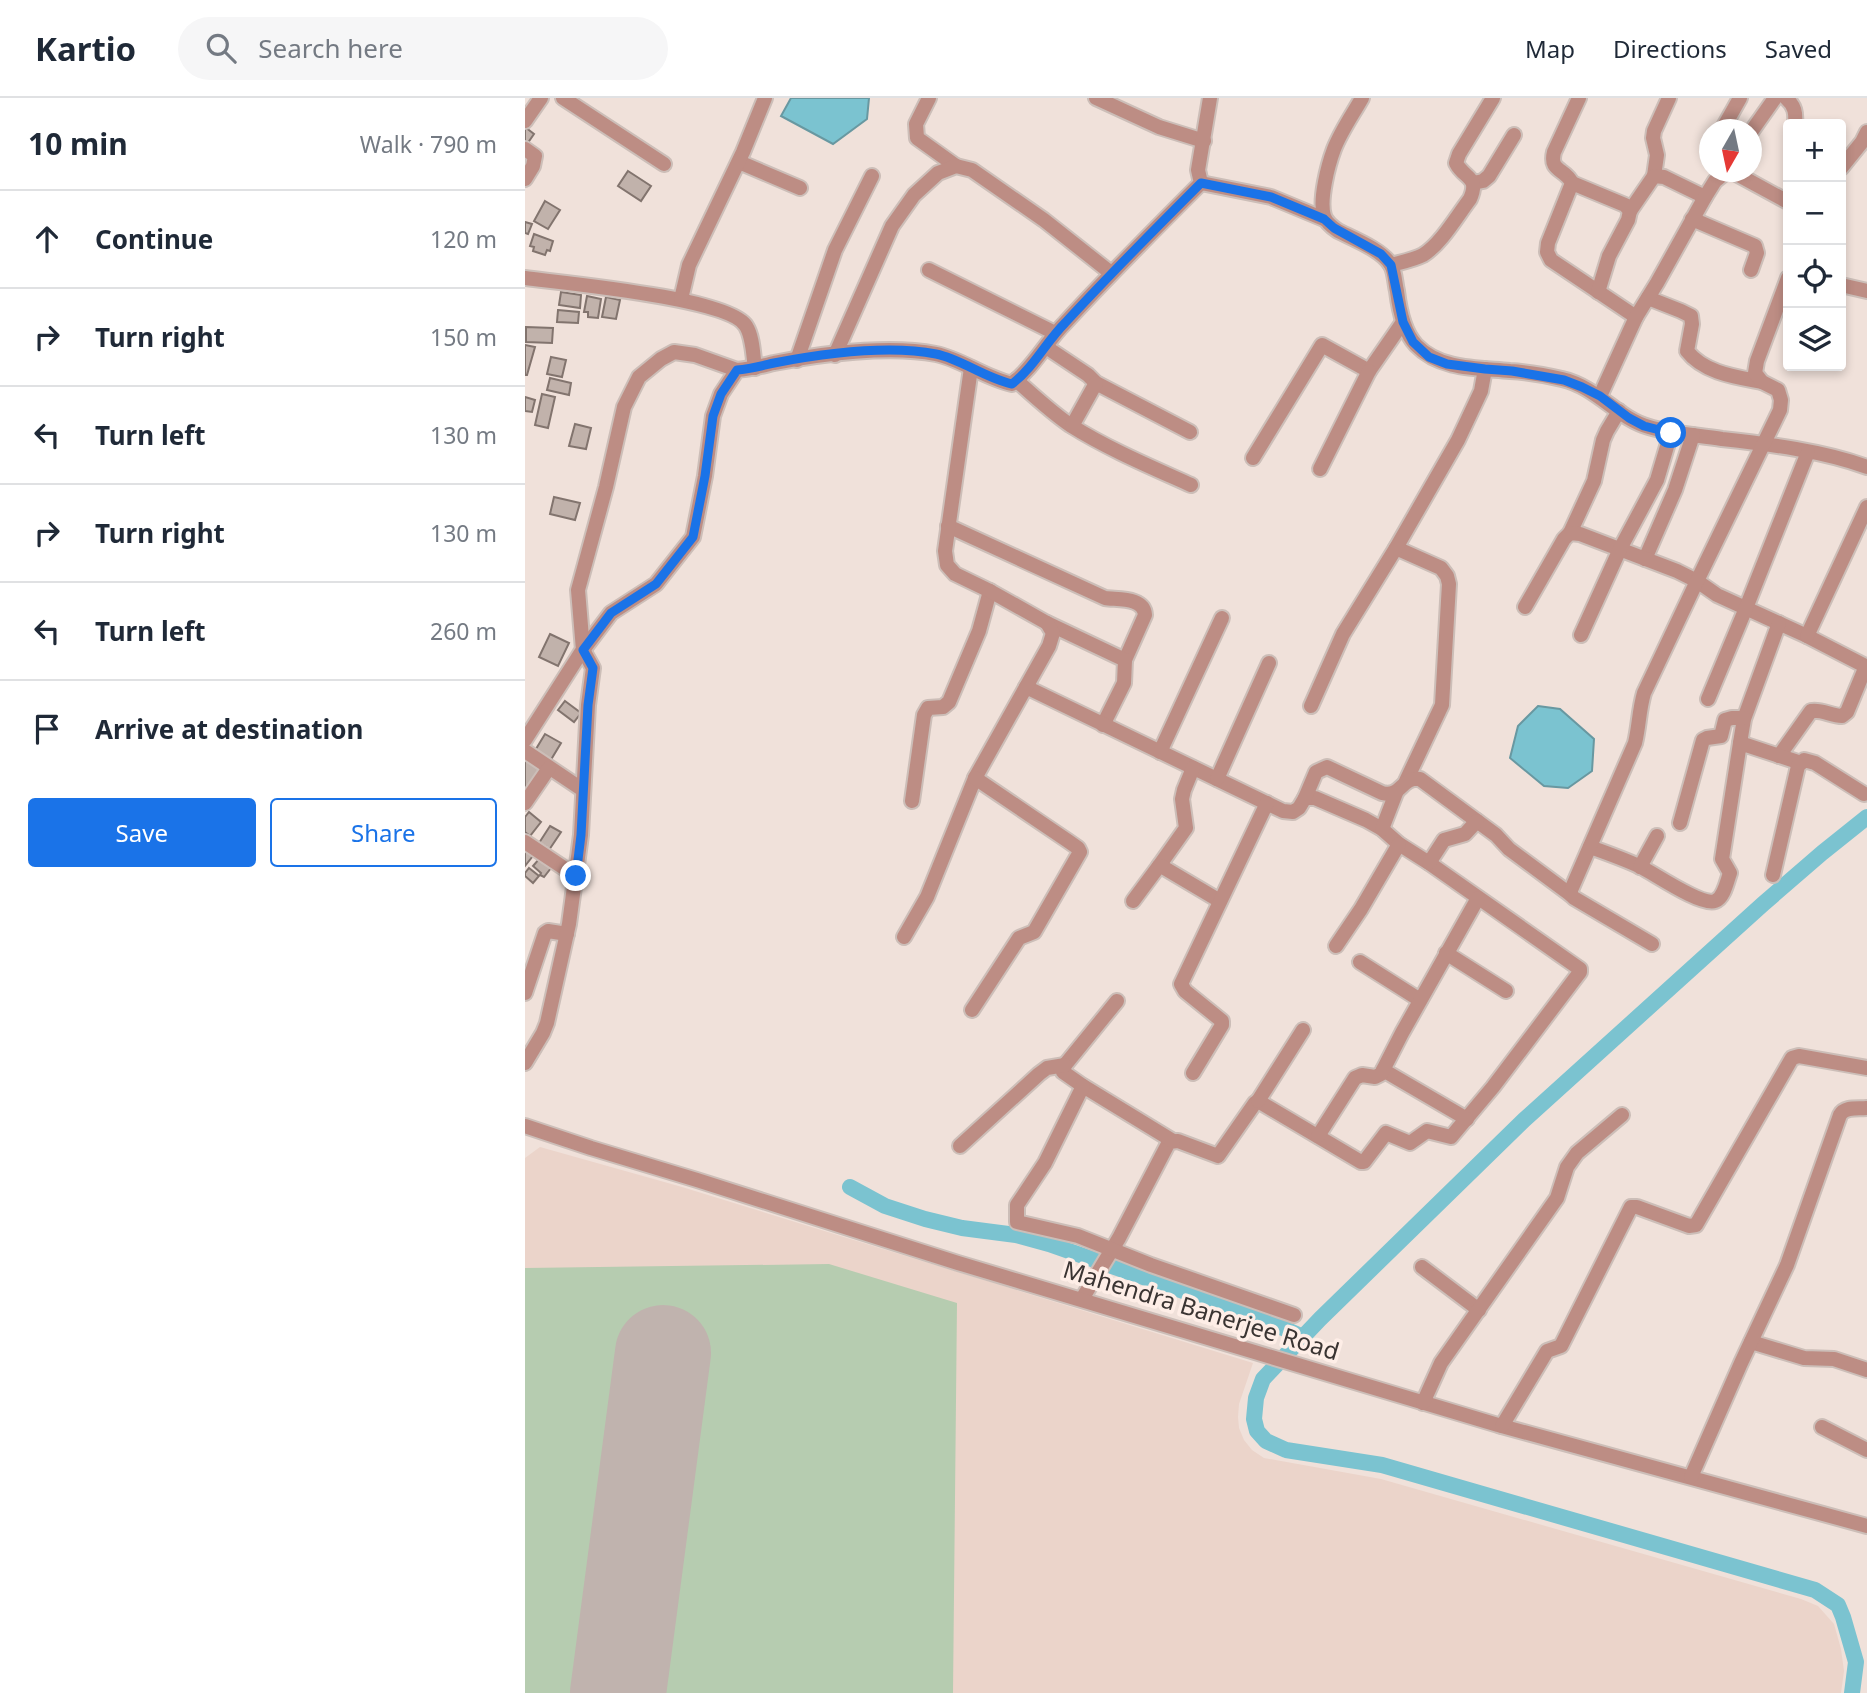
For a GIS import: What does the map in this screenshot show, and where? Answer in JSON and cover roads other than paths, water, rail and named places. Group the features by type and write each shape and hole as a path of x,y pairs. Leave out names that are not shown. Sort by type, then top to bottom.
{"street":[{"path":"525,121 541,98"},
{"path":"563,98 664,164"},
{"path":"681,299 689,265 739,162 765,98"},
{"path":"929,98 916,124 917,138 956,166 972,170 1044,220 1111,273"},
{"path":"1096,98 1160,127 1204,141"},
{"path":"1201,183 1198,170 1210,98"},
{"path":"1324,219 1322,206 1326,180 1335,148 1362,98"},
{"path":"1391,265 1414,259 1434,246 1470,199 1473,183 1456,163 1459,153 1493,98"},
{"path":"1579,98 1554,152 1552,160 1555,167 1569,176 1572,183 1625,205 1630,211"},
{"path":"1598,292 1609,256 1630,211 1654,176 1657,155 1654,131 1669,98"},
{"path":"1728,119 1740,98"},
{"path":"1761,119 1775,98"},
{"path":"1786,98 1793,104 1796,119"},
{"path":"1846,162 1867,132"},
{"path":"1473,183 1483,181 1489,176 1514,135"},
{"path":"525,149 535,156 533,166 525,179"},
{"path":"739,162 800,188"},
{"path":"835,355 892,226 922,187 938,173 956,166"},
{"path":"797,360 835,250 872,176"},
{"path":"1654,176 1664,177 1705,197"},
{"path":"1600,396 1636,317 1714,182"},
{"path":"1751,182 1783,199"},
{"path":"1201,183 1271,197 1324,219 1334,228 1381,254 1391,265 1403,322 1413,342 1429,357 1447,364 1564,380 1600,396 1644,426 1671,433 1763,444 1866,465"},
{"path":"525,1063 547,1023 567,934 581,835 588,705 593,668 583,650 577,590 606,487 624,407 639,377 674,352 695,355 737,370 866,351 913,351 940,355 1012,384 1111,273 1201,183"},
{"path":"1572,183 1548,243 1547,252 1551,260 1636,317"},
{"path":"1692,219 1755,246 1757,253 1751,270"},
{"path":"929,270 1055,333"},
{"path":"525,278 681,299 733,314 746,324 755,368"},
{"path":"1846,286 1867,291"},
{"path":"1762,382 1755,373 1757,361 1783,291"},
{"path":"1571,895 1635,743 1644,694 1780,410 1778,390 1762,382 1732,376 1693,359 1687,351 1691,316 1648,298"},
{"path":"1320,469 1369,371 1403,322"},
{"path":"1253,458 1322,345 1369,371"},
{"path":"1046,347 1096,383 1190,432"},
{"path":"971,368 945,551 947,565 955,574 1047,623 1125,660"},
{"path":"1311,706 1343,634 1458,440 1481,391 1485,369"},
{"path":"525,740 583,650 611,613 656,584 693,537 713,416 721,394 737,370"},
{"path":"1016,380 1072,426 1121,453 1191,485"},
{"path":"1072,426 1096,383"},
{"path":"1525,607 1570,533 1594,481 1607,430 1619,411"},
{"path":"1581,635 1620,549 1657,480 1671,433"},
{"path":"1645,559 1675,490 1693,435"},
{"path":"1708,699 1808,452"},
{"path":"1807,636 1867,506"},
{"path":"949,526 1105,598 1132,601 1143,606 1145,615 1125,660 1123,683 1103,725"},
{"path":"1570,533 1620,549 1696,581 1717,595 1867,666 1847,712 1842,716 1835,716 1818,710 1811,711 1779,756"},
{"path":"1382,829 1396,793 1406,781 1442,705 1447,576 1441,568 1396,548"},
{"path":"912,801 924,715 928,708 943,707 949,702 979,631 990,591"},
{"path":"1160,752 1222,618"},
{"path":"904,937 927,897 975,778 1049,646 1053,634 1047,623"},
{"path":"1590,846 1640,867 1696,898 1707,902 1721,897 1730,873 1723,859 1744,718 1779,623"},
{"path":"1217,779 1269,663"},
{"path":"1026,687 1283,811 1293,812 1299,808 1316,772 1327,767 1382,793 1396,793"},
{"path":"1680,823 1703,740 1721,736 1725,720 1744,718"},
{"path":"1740,743 1801,763"},
{"path":"525,751 583,790"},
{"path":"1773,875 1798,766 1804,760 1864,794"},
{"path":"525,803 549,768"},
{"path":"1133,901 1186,828 1182,799 1193,768"},
{"path":"972,1010 1019,938 1034,932 1080,852 1078,848 975,778"},
{"path":"1406,781 1412,778 1420,779 1571,895 1652,944"},
{"path":"1258,1101 1361,1162 1364,1162 1386,1133 1411,1143 1427,1132 1451,1138 1580,972 1580,969 1399,844 1382,829 1315,798 1305,798"},
{"path":"1193,1073 1222,1021 1185,991 1181,984 1266,803"},
{"path":"1429,863 1444,840 1465,834 1477,821"},
{"path":"1640,867 1657,836"},
{"path":"525,842 576,876"},
{"path":"1336,946 1399,844"},
{"path":"1159,866 1164,866 1220,901"},
{"path":"1318,1136 1355,1078 1361,1075 1378,1077 1383,1070 1478,898"},
{"path":"525,993 545,933 567,934"},
{"path":"1446,953 1506,991"},
{"path":"1360,962 1420,1000"},
{"path":"1117,1001 1065,1065 1063,1072 1173,1141 1218,1156 1258,1101 1303,1030"},
{"path":"1502,1426 1547,1351 1560,1346 1631,1207 1637,1206 1689,1226 1696,1225 1792,1058 1799,1056 1867,1068"},
{"path":"960,1146 1038,1074 1047,1068 1065,1065"},
{"path":"1383,1070 1467,1118"},
{"path":"1083,1086 1045,1163 1017,1205 1016,1219 1020,1223 1078,1237 1111,1252 1294,1315"},
{"path":"1691,1477 1787,1265 1840,1115 1846,1109 1867,1108"},
{"path":"1423,1402 1441,1363 1557,1198 1567,1167 1583,1147 1622,1115"},
{"name":"Mahendra Banerjee Road","path":"525,1126 958,1263 1502,1426 1867,1526"},
{"path":"1082,1299 1111,1252 1167,1146 1173,1141"},
{"path":"1422,1267 1479,1310"},
{"path":"1751,1342 1804,1358 1834,1359 1867,1370"},
{"path":"1822,1427 1867,1450"}],"water":[{"path":"791,98 869,98 867,119 833,144 781,116"},
{"path":"1538,706 1560,709 1594,739 1592,771 1568,788 1544,786 1510,758 1518,726"}],"waterway":[{"path":"1852,1693 1856,1662 1843,1617 1838,1605 1815,1590 1382,1465 1286,1450 1266,1441 1257,1431 1254,1419 1256,1398 1263,1379 1320,1319 1524,1120 1763,904 1867,817"},
{"path":"850,1187 885,1206 925,1219 962,1228 1016,1235 1049,1244 1263,1319 1303,1337"}]}
